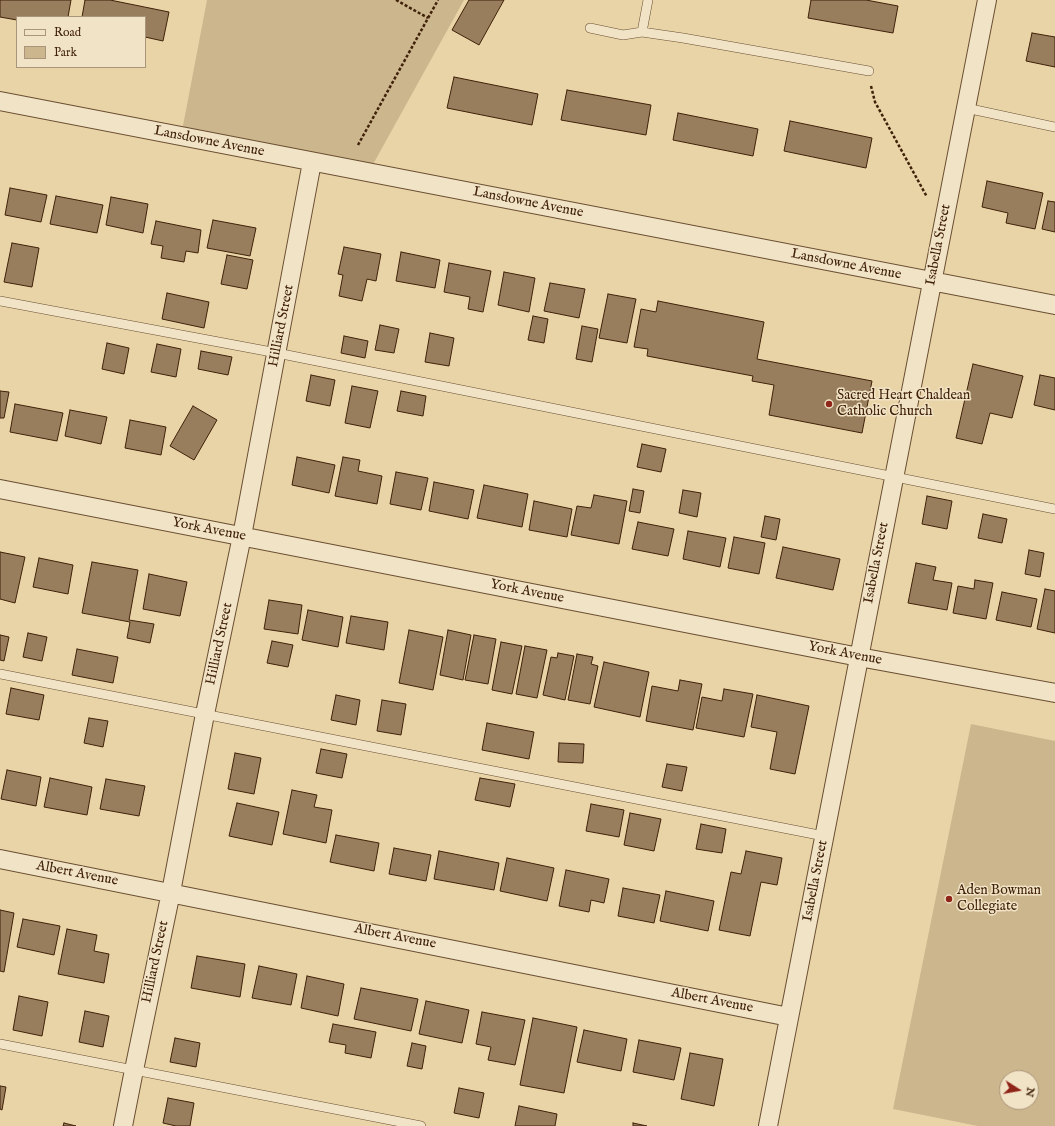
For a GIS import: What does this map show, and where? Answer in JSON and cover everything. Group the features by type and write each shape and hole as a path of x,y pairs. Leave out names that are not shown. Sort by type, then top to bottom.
{"street":[{"name":"Isabella Street","path":"768,1126 987,0"},
{"name":"Lansdowne Avenue","path":"0,101 1055,305"},
{"name":"Hilliard Street","path":"123,1126 242,536 312,162"},
{"name":"York Avenue","path":"0,489 859,657 1055,693"},
{"name":"Albert Avenue","path":"0,859 171,892 789,1017"}],"lane":[{"path":"642,32 648,0"},
{"path":"590,28 623,35 642,32 683,38 868,71"},
{"path":"966,108 1055,127"},
{"path":"0,301 277,354 1055,510"},
{"path":"0,674 824,836"},
{"path":"0,1044 421,1126"}],"path":[{"path":"396,0 428,18"},
{"path":"358,145 438,0"},
{"path":"868,71 875,102 928,198"}],"green space":[{"path":"207,0 464,0 371,168 182,131"},
{"path":"971,724 1055,741 1055,1126 978,1126 893,1109"}],"building":[{"path":"0,0 71,0 68,16 16,16 16,20 0,17"},
{"path":"85,0 110,0 169,12 163,41 146,37 146,16 82,16"},
{"path":"469,0 504,0 479,45 452,30"},
{"path":"811,0 866,0 898,6 893,33 808,18"},
{"path":"1032,33 1055,37 1055,67 1026,61"},
{"path":"454,77 538,94 532,125 447,108"},
{"path":"567,90 651,105 646,135 561,120"},
{"path":"678,113 758,129 753,156 673,140"},
{"path":"790,121 872,138 866,168 784,151"},
{"path":"987,181 1043,193 1035,229 1006,223 1008,213 982,207"},
{"path":"10,188 47,195 41,222 5,215"},
{"path":"56,196 103,205 97,233 50,224"},
{"path":"111,197 148,204 143,233 106,225"},
{"path":"1048,201 1055,202 1055,232 1042,229"},
{"path":"213,220 256,228 250,256 207,248"},
{"path":"156,221 201,230 198,253 186,251 184,262 161,258 163,246 151,244"},
{"path":"12,243 39,248 32,287 4,282"},
{"path":"344,247 381,254 376,281 367,279 362,301 339,296 343,275 338,274"},
{"path":"401,252 440,260 435,288 396,281"},
{"path":"227,255 253,260 247,289 221,284"},
{"path":"449,263 491,271 483,312 468,309 470,297 444,292"},
{"path":"504,272 535,278 529,312 498,305"},
{"path":"550,283 585,289 579,318 544,311"},
{"path":"167,293 209,302 204,328 162,319"},
{"path":"608,294 636,299 627,343 599,338"},
{"path":"658,301 764,322 757,359 872,381 862,433 769,415 774,385 752,381 753,376 647,356 648,349 634,347 641,309 656,312"},
{"path":"533,316 548,319 544,343 528,340"},
{"path":"380,325 399,329 394,353 375,350"},
{"path":"582,326 598,329 592,362 576,359"},
{"path":"430,333 454,338 449,366 425,362"},
{"path":"344,336 368,341 365,358 341,353"},
{"path":"107,343 129,348 124,374 102,369"},
{"path":"157,344 181,349 176,377 151,372"},
{"path":"201,351 232,357 228,375 198,369"},
{"path":"973,364 1023,376 1012,418 990,413 982,444 956,438"},
{"path":"311,375 335,380 330,406 306,401"},
{"path":"1040,375 1055,378 1055,410 1034,405"},
{"path":"352,386 378,391 370,428 345,423"},
{"path":"0,391 9,392 4,418 0,418"},
{"path":"401,391 426,396 423,416 397,411"},
{"path":"15,404 63,413 57,441 10,432"},
{"path":"193,406 217,420 194,460 170,446"},
{"path":"70,410 107,417 101,444 65,436"},
{"path":"130,420 166,427 161,455 125,448"},
{"path":"642,444 666,449 661,472 637,467"},
{"path":"297,457 335,465 329,493 292,485"},
{"path":"343,457 360,460 358,471 382,476 377,504 335,496"},
{"path":"396,472 428,478 421,510 390,504"},
{"path":"434,482 474,490 468,519 429,511"},
{"path":"484,485 528,494 522,527 477,518"},
{"path":"633,489 644,491 640,513 629,511"},
{"path":"683,490 701,493 697,517 679,513"},
{"path":"594,495 627,501 619,544 571,535 577,506 591,508"},
{"path":"927,496 952,501 947,529 922,524"},
{"path":"534,501 572,509 567,537 529,530"},
{"path":"983,514 1007,519 1002,543 978,538"},
{"path":"765,516 780,519 776,540 761,537"},
{"path":"638,522 674,529 668,556 632,549"},
{"path":"688,531 726,538 720,567 683,559"},
{"path":"734,537 765,543 759,574 728,568"},
{"path":"783,547 840,559 833,590 776,578"},
{"path":"1029,550 1044,553 1040,577 1025,574"},
{"path":"0,552 25,557 15,603 0,599"},
{"path":"39,558 73,565 68,594 33,587"},
{"path":"92,562 138,570 129,620 154,624 150,643 127,638 130,622 82,613"},
{"path":"916,563 936,567 933,580 952,583 947,610 908,603"},
{"path":"149,574 187,582 180,616 143,609"},
{"path":"975,580 993,583 986,619 953,613 958,586 974,589"},
{"path":"1045,589 1055,591 1055,633 1037,629"},
{"path":"1002,592 1037,599 1031,627 996,620"},
{"path":"269,600 302,605 298,634 264,629"},
{"path":"308,610 343,617 338,647 302,640"},
{"path":"351,616 388,622 384,650 346,643"},
{"path":"409,630 443,637 433,690 399,683"},
{"path":"448,630 471,635 463,680 440,675"},
{"path":"28,633 47,637 42,661 23,657"},
{"path":"0,635 9,637 4,661 0,660"},
{"path":"474,635 496,639 488,684 465,680"},
{"path":"272,641 293,645 288,667 267,663"},
{"path":"501,642 522,646 512,694 492,690"},
{"path":"525,646 547,650 537,698 516,694"},
{"path":"77,649 118,657 113,683 72,675"},
{"path":"558,653 574,656 565,700 543,695 551,657 557,658"},
{"path":"577,654 593,657 591,664 598,666 590,704 568,700"},
{"path":"604,662 649,672 640,717 594,707"},
{"path":"680,680 702,684 693,730 646,721 652,686 678,691"},
{"path":"11,688 44,695 39,720 6,714"},
{"path":"724,689 753,694 744,737 696,728 702,697 722,701"},
{"path":"336,695 360,700 356,725 331,720"},
{"path":"757,695 809,706 795,774 770,769 777,732 751,727"},
{"path":"382,700 406,704 401,735 377,731"},
{"path":"89,718 108,721 103,747 84,743"},
{"path":"487,723 534,732 529,759 482,750"},
{"path":"559,743 584,744 583,763 558,762"},
{"path":"321,749 347,754 342,778 316,773"},
{"path":"235,753 261,758 254,794 228,789"},
{"path":"667,764 687,767 682,791 662,787"},
{"path":"7,770 41,777 36,806 1,799"},
{"path":"50,778 92,787 87,815 44,807"},
{"path":"480,778 515,784 510,807 475,800"},
{"path":"106,779 145,786 139,816 100,809"},
{"path":"292,790 317,795 314,807 332,810 326,843 283,834"},
{"path":"237,803 279,812 272,845 229,836"},
{"path":"591,804 624,810 619,837 586,831"},
{"path":"630,813 661,819 654,851 624,845"},
{"path":"701,824 726,829 722,853 696,849"},
{"path":"336,835 379,843 374,871 330,862"},
{"path":"394,848 431,855 426,881 389,874"},
{"path":"439,851 499,863 494,890 434,879"},
{"path":"746,851 782,858 777,885 761,882 750,936 719,930 731,872 741,874"},
{"path":"507,858 554,868 547,901 500,891"},
{"path":"566,870 609,879 604,903 591,900 589,912 559,906"},
{"path":"623,888 660,895 654,923 618,916"},
{"path":"666,891 714,901 708,931 660,921"},
{"path":"0,910 14,913 4,972 0,971"},
{"path":"23,919 60,926 54,955 17,947"},
{"path":"67,929 97,935 94,951 109,954 104,983 58,974"},
{"path":"197,956 245,964 240,997 191,988"},
{"path":"259,966 297,974 291,1005 252,998"},
{"path":"307,976 344,984 338,1016 301,1008"},
{"path":"361,988 418,999 411,1031 354,1019"},
{"path":"19,996 48,1002 42,1036 13,1030"},
{"path":"426,1001 469,1010 462,1043 419,1034"},
{"path":"85,1011 109,1016 103,1047 79,1042"},
{"path":"482,1012 525,1020 515,1065 488,1060 491,1047 476,1044"},
{"path":"533,1018 577,1027 564,1093 520,1085"},
{"path":"333,1024 376,1032 371,1058 345,1053 346,1045 329,1042"},
{"path":"584,1030 627,1039 621,1071 577,1062"},
{"path":"175,1038 200,1043 196,1067 170,1062"},
{"path":"639,1040 681,1048 674,1080 633,1072"},
{"path":"412,1043 426,1046 422,1069 407,1066"},
{"path":"690,1053 723,1059 714,1106 681,1099"},
{"path":"0,1086 6,1087 2,1110 0,1109"},
{"path":"459,1088 484,1093 479,1118 454,1113"},
{"path":"168,1098 194,1103 190,1126 176,1126 163,1123"},
{"path":"519,1106 557,1114 555,1126 515,1126"},
{"path":"64,1123 76,1126 63,1126"},
{"path":"633,1123 647,1126 633,1126"}],"place":[{"name":"Sacred Heart Chaldean Catholic Church","path":"829,404"},
{"name":"Aden Bowman Collegiate","path":"949,899"}]}
